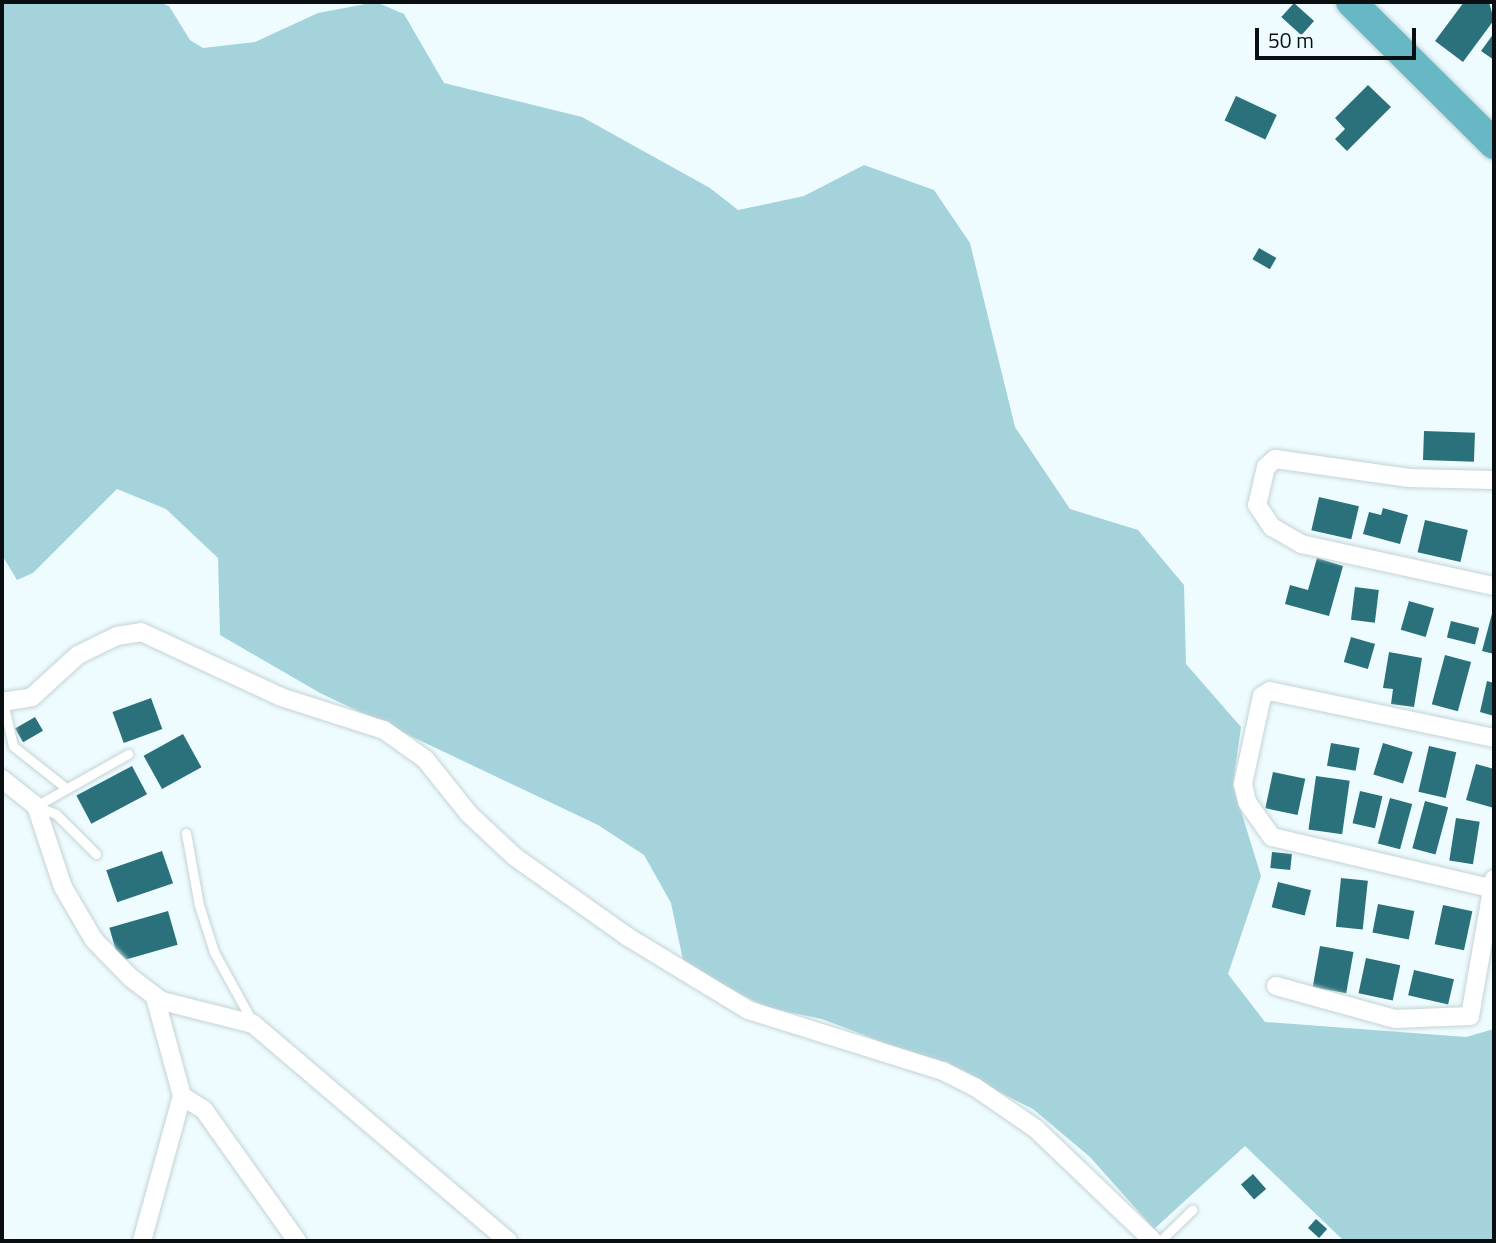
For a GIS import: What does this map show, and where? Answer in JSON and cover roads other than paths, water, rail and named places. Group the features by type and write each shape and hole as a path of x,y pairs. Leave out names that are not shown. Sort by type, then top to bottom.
{"highway":[{"path":"1351,2 1494,144"}],"street":[{"path":"1494,480 1409,478 1275,459 1266,467 1257,505 1272,527 1301,544 1494,586"},
{"path":"3,702 32,697 78,655 141,632 281,697 384,730 425,759 469,814 515,857 628,937 748,1010 943,1071 975,1087 1036,1129 1153,1241"},
{"path":"1276,986 1395,1019 1471,1016 1494,885 1272,837 1247,802 1244,784 1262,696 1270,691 1494,738"},
{"path":"2,779 36,806 63,887 94,940 155,997 253,1024 508,1241"},
{"path":"142,1241 182,1096 155,997"},
{"path":"182,1096 204,1110 297,1241"}],"lane":[{"path":"3,702 13,746 66,788"},
{"path":"36,806 128,754"},
{"path":"36,806 56,814 96,854"},
{"path":"186,833 199,905 214,952 253,1024"},
{"path":"1160,1241 1192,1210"}]}
